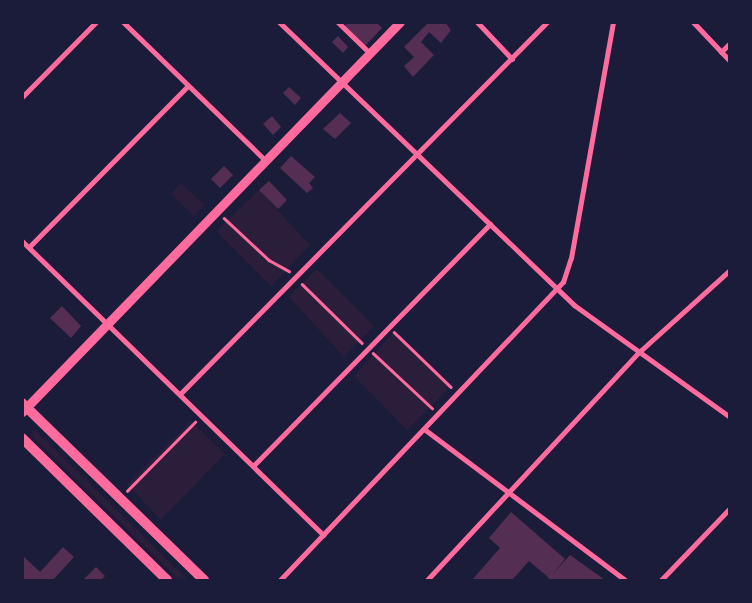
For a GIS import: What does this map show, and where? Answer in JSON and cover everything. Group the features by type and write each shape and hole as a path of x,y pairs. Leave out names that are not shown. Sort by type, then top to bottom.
{"main road":[{"path":"24,407 204,580"},
{"path":"22,438 167,580"}],"street":[{"path":"22,97 96,22"},
{"path":"124,22 266,161"},
{"path":"279,22 556,289 638,353 730,417"},
{"path":"24,407 342,84 400,22"},
{"path":"477,22 512,58"},
{"path":"180,394 297,279 547,22"},
{"path":"280,580 556,289 568,272 613,22"},
{"path":"693,22 730,61"},
{"path":"340,23 371,54"},
{"path":"721,52 730,43"},
{"path":"29,247 188,86"},
{"path":"253,466 367,347 490,224"},
{"path":"22,241 323,535"},
{"path":"427,580 638,353 730,270"},
{"path":"424,429 625,580"},
{"path":"661,580 730,508"}],"path":[{"path":"224,218 269,260 282,265 438,414"},
{"path":"388,326 458,393"},
{"path":"126,492 196,422"}],"shaded area":[{"path":"181,183 204,205 194,216 171,194"},
{"path":"259,190 310,245 271,286 216,231"},
{"path":"317,269 374,326 344,357 289,297"},
{"path":"394,332 451,386 407,430 354,376"},
{"path":"191,421 225,454 161,520 127,484"},
{"path":"35,430 188,580 179,580 31,435"}],"building":[{"path":"348,22 376,22 382,28 365,46 344,27"},
{"path":"429,22 445,22 451,30 441,43 429,32 421,42 434,55 413,77 404,66 414,57 404,47"},
{"path":"338,36 348,47 343,53 332,42"},
{"path":"289,87 301,98 295,105 283,93"},
{"path":"340,113 351,123 335,139 323,129"},
{"path":"272,116 281,127 273,135 263,124"},
{"path":"291,156 315,177 309,183 313,188 307,193 280,168"},
{"path":"224,166 233,175 220,188 211,179"},
{"path":"269,181 287,200 278,209 259,190"},
{"path":"62,306 81,326 71,338 50,318"},
{"path":"511,512 565,559 552,575 570,555 605,580 546,580 549,578 529,561 512,580 472,580 500,548 489,538"},
{"path":"63,547 74,557 53,580 22,579 22,555 40,572"},
{"path":"96,567 105,576 101,580 83,580"}]}
